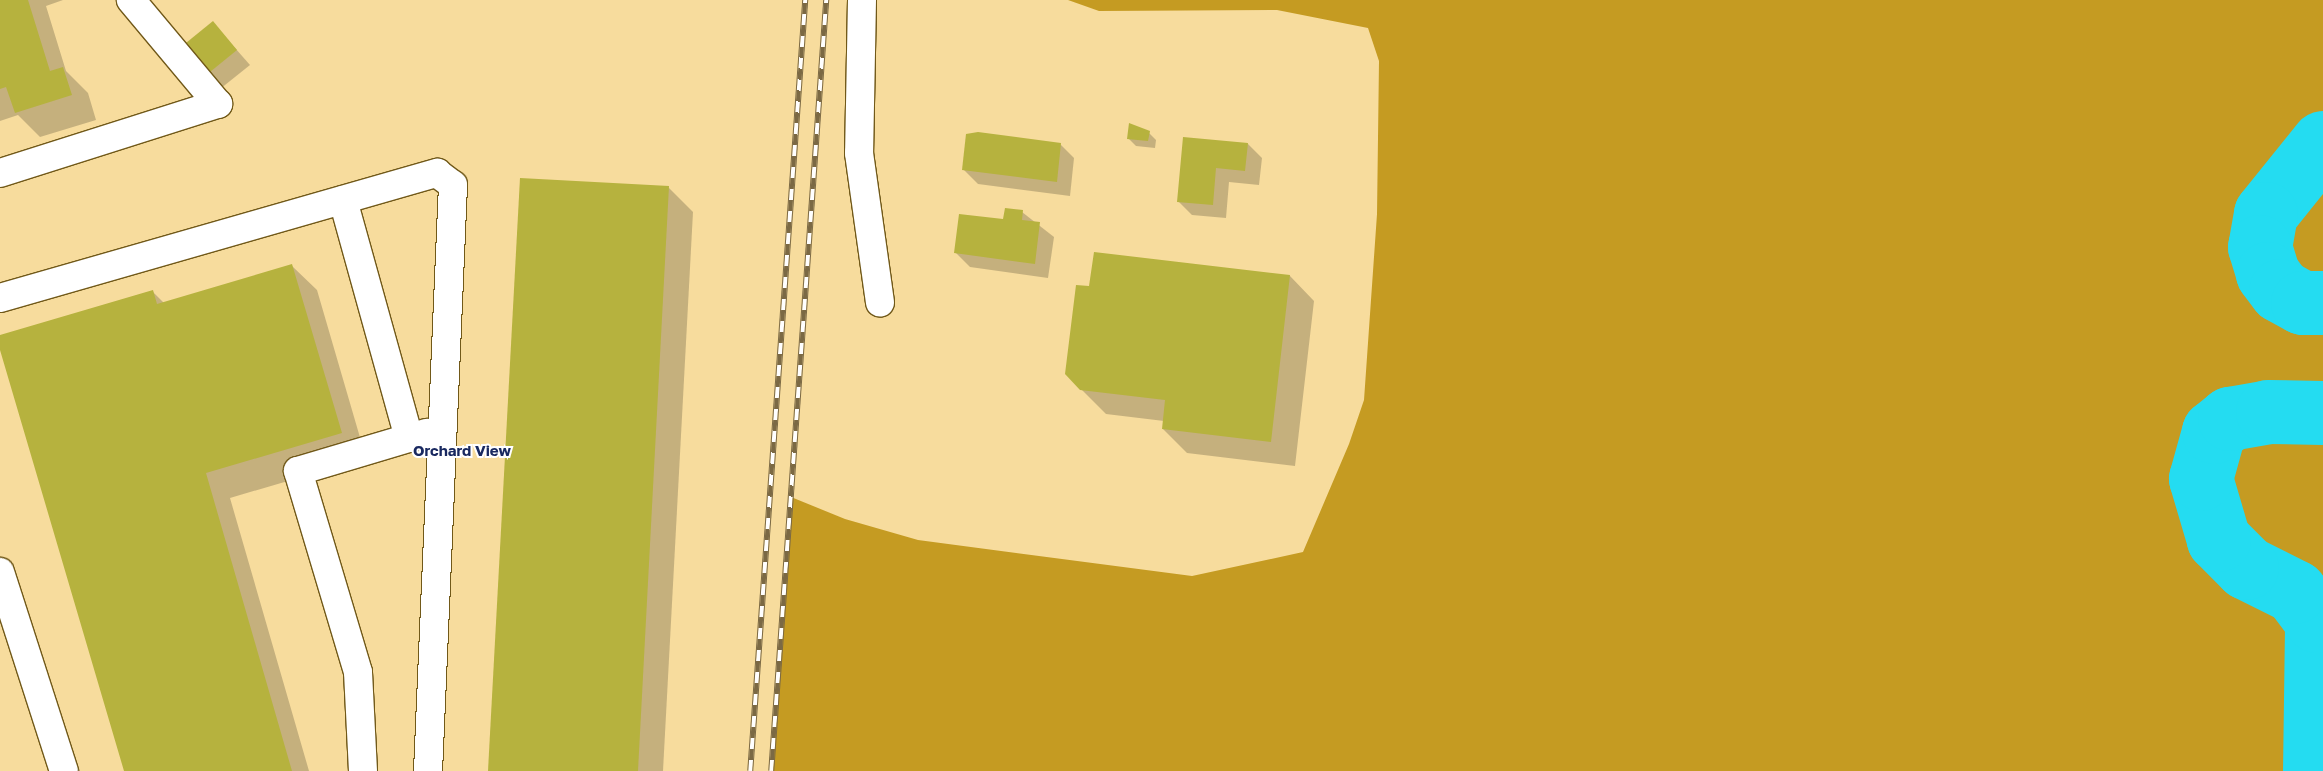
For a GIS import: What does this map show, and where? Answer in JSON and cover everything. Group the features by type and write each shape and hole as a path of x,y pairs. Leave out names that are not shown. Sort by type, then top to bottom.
{"lane":[{"path":"0,173 218,104 132,0"},
{"path":"862,0 859,153 880,303"},
{"path":"0,298 437,173 453,185 428,771"},
{"path":"343,200 409,438"},
{"path":"363,771 358,672 298,471 444,429"},
{"path":"0,572 64,771"}],"shaded area":[{"path":"1068,0 2323,0 2323,771 771,771 791,497 845,519 918,540 1192,576 1303,552 1349,444 1364,400 1377,214 1379,61 1368,28 1277,10 1099,11"}],"building":[{"path":"0,0 28,0 50,71 63,67 72,95 15,113 6,87 0,89"},
{"path":"213,21 237,50 205,76 181,47"},
{"path":"1129,123 1150,131 1148,141 1127,139"},
{"path":"978,132 1061,143 1057,182 962,170 966,134"},
{"path":"1183,137 1248,143 1245,171 1216,168 1213,205 1177,202"},
{"path":"520,178 669,186 638,771 488,771"},
{"path":"1005,208 1023,210 1022,220 1040,222 1035,264 954,253 959,214 1003,219"},
{"path":"1094,252 1290,275 1271,442 1162,429 1165,400 1080,390 1065,374 1076,285 1089,286"},
{"path":"292,264 342,433 206,473 292,771 124,771 0,350 0,335 153,290 157,304"}],"waterway":[{"path":"2323,143 2266,214 2260,247 2268,274 2281,291 2303,303 2323,303"},
{"path":"2315,771 2317,621 2295,592 2247,568 2219,540 2201,479 2214,432 2230,419 2268,412 2323,413"}],"railway":[{"path":"750,771 805,0"},
{"path":"771,771 826,0"}],"district":[{"name":"Orchard View","path":"462,451"}]}
